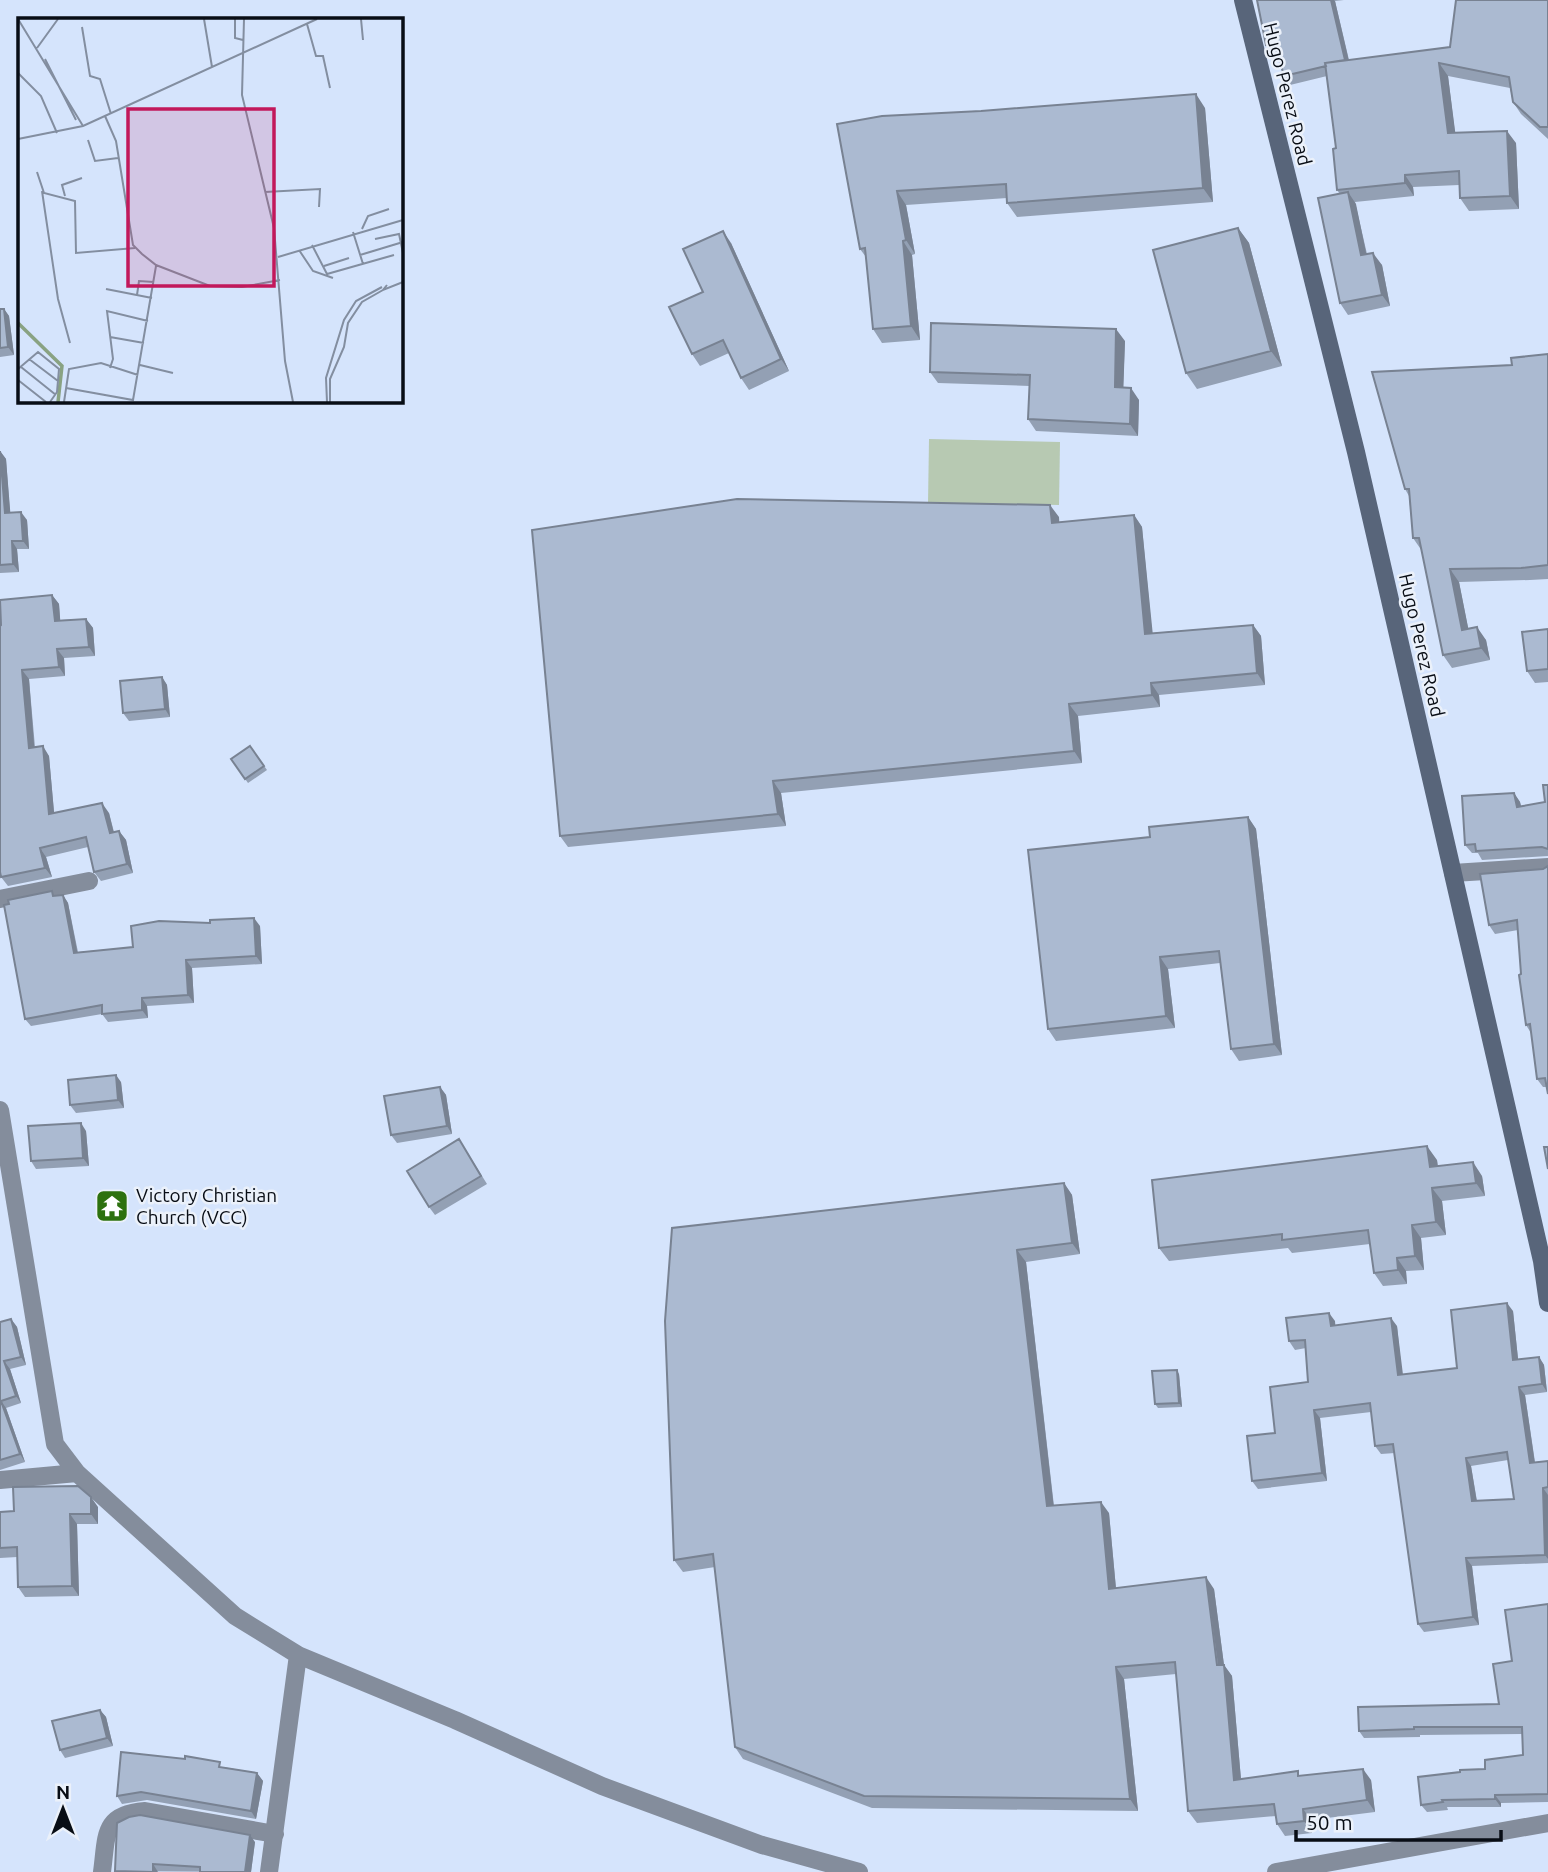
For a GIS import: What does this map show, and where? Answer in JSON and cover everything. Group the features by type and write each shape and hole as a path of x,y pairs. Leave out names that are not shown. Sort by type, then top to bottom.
{"street":[{"name":"Hugo Perez Road","path":"1243,0 1356,452 1542,1261 1548,1303"},
{"path":"1453,873 1548,867"},
{"path":"0,900 89,881"},
{"path":"0,1110 55,1444 77,1472 235,1616 298,1655 455,1720 602,1786 762,1845 859,1872"},
{"path":"0,1480 77,1472"},
{"path":"269,1872 298,1655"},
{"path":"102,1872 108,1830 114,1820 126,1812 145,1811 275,1834"},
{"path":"1276,1872 1548,1824"}],"green space":[{"path":"929,439 1060,442 1059,505 928,503"}],"building":[{"path":"1257,0 1331,0 1345,60 1325,63 1326,66 1284,76 1275,43 1266,45"},
{"path":"1456,0 1548,0 1548,127 1540,127 1513,102 1509,77 1439,63 1448,133 1507,131 1510,196 1460,198 1459,171 1405,175 1405,183 1337,190 1333,149 1336,148 1325,63 1450,47"},
{"path":"1196,94 1203,188 1007,203 1006,184 897,191 906,240 903,241 911,326 873,329 865,248 860,249 837,124 882,116"},
{"path":"1348,192 1361,255 1373,253 1382,295 1340,303 1318,198"},
{"path":"1238,228 1271,351 1186,373 1153,250"},
{"path":"723,231 781,359 741,378 723,340 692,354 669,307 703,292 683,249"},
{"path":"0,309 4,309 8,347 0,348"},
{"path":"931,323 1116,329 1115,387 1131,388 1130,424 1028,419 1030,375 930,372"},
{"path":"1548,354 1548,565 1450,569 1462,630 1477,627 1481,648 1443,655 1419,538 1413,538 1409,489 1405,489 1372,372 1512,365 1511,358"},
{"path":"0,451 5,513 21,512 23,541 12,541 13,564 0,565"},
{"path":"737,499 1050,505 1052,523 1134,515 1145,634 1253,625 1257,673 1151,683 1152,695 1069,704 1074,751 773,781 778,814 560,836 532,530"},
{"path":"52,595 55,621 86,619 89,647 57,649 59,667 22,670 29,748 43,746 49,814 102,803 110,833 119,831 127,864 94,872 86,837 40,848 45,868 1,877 0,600"},
{"path":"1548,629 1548,669 1527,671 1522,632"},
{"path":"162,677 165,709 123,713 120,681"},
{"path":"250,746 264,766 245,779 231,759"},
{"path":"1543,785 1548,785 1548,849 1542,847 1476,851 1475,844 1465,845 1462,796 1514,793 1517,807 1545,802"},
{"path":"1248,817 1274,1044 1231,1049 1219,951 1160,957 1166,1016 1048,1029 1028,850 1150,837 1149,827"},
{"path":"1548,866 1548,1094 1545,1078 1537,1079 1530,1024 1526,1025 1519,975 1517,920 1489,925 1480,874 1543,869"},
{"path":"52,891 53,896 63,895 74,953 133,947 131,926 159,921 210,923 210,920 254,918 256,956 186,960 188,995 142,998 142,1010 102,1014 102,1005 25,1019 4,905 9,904 8,900"},
{"path":"116,1075 118,1100 70,1105 68,1080"},
{"path":"440,1087 447,1126 391,1135 384,1096"},
{"path":"81,1123 83,1158 31,1161 28,1126"},
{"path":"459,1139 481,1176 429,1207 407,1171"},
{"path":"1427,1146 1430,1167 1473,1162 1476,1183 1432,1188 1436,1222 1412,1225 1415,1256 1397,1258 1398,1270 1374,1273 1368,1230 1282,1240 1282,1234 1159,1248 1152,1180"},
{"path":"1544,1147 1548,1147 1548,1169"},
{"path":"1064,1183 1072,1243 1017,1250 1047,1506 1101,1502 1109,1589 1206,1577 1217,1665 1224,1665 1234,1780 1298,1771 1298,1776 1363,1769 1367,1800 1303,1809 1304,1821 1277,1824 1274,1804 1188,1811 1175,1662 1116,1667 1130,1799 864,1796 735,1747 713,1554 674,1560 665,1321 672,1228"},
{"path":"1507,1303 1513,1360 1539,1357 1542,1384 1519,1387 1530,1463 1548,1461 1548,1487 1543,1488 1545,1555 1466,1558 1473,1617 1418,1624 1393,1444 1375,1446 1370,1403 1314,1410 1322,1473 1252,1481 1247,1436 1275,1433 1270,1387 1308,1382 1305,1340 1289,1341 1286,1318 1329,1313 1331,1326 1391,1318 1398,1375 1457,1368 1451,1310","holes":["1507,1452 1514,1499 1472,1501 1466,1458"]},
{"path":"11,1319 21,1357 4,1361 16,1396 1,1401 20,1454 0,1460 0,1322"},
{"path":"1177,1370 1179,1403 1155,1404 1152,1371"},
{"path":"78,1486 91,1497 91,1514 70,1514 72,1586 18,1587 17,1547 0,1548 0,1512 14,1511 13,1487"},
{"path":"1548,1604 1548,1794 1495,1795 1495,1799 1442,1800 1443,1802 1421,1805 1418,1777 1485,1769 1485,1760 1523,1755 1522,1727 1414,1727 1359,1731 1358,1707 1499,1704 1493,1664 1512,1661 1505,1610"},
{"path":"100,1710 107,1738 60,1750 52,1721"},
{"path":"121,1752 185,1759 185,1756 220,1762 219,1767 257,1773 251,1811 141,1792 117,1796"},
{"path":"140,1815 250,1835 245,1872 200,1872 200,1867 153,1864 153,1872 115,1871 117,1823"}],"place":[{"name":"Victory Christian Church (VCC)","path":"112,1206"}]}
